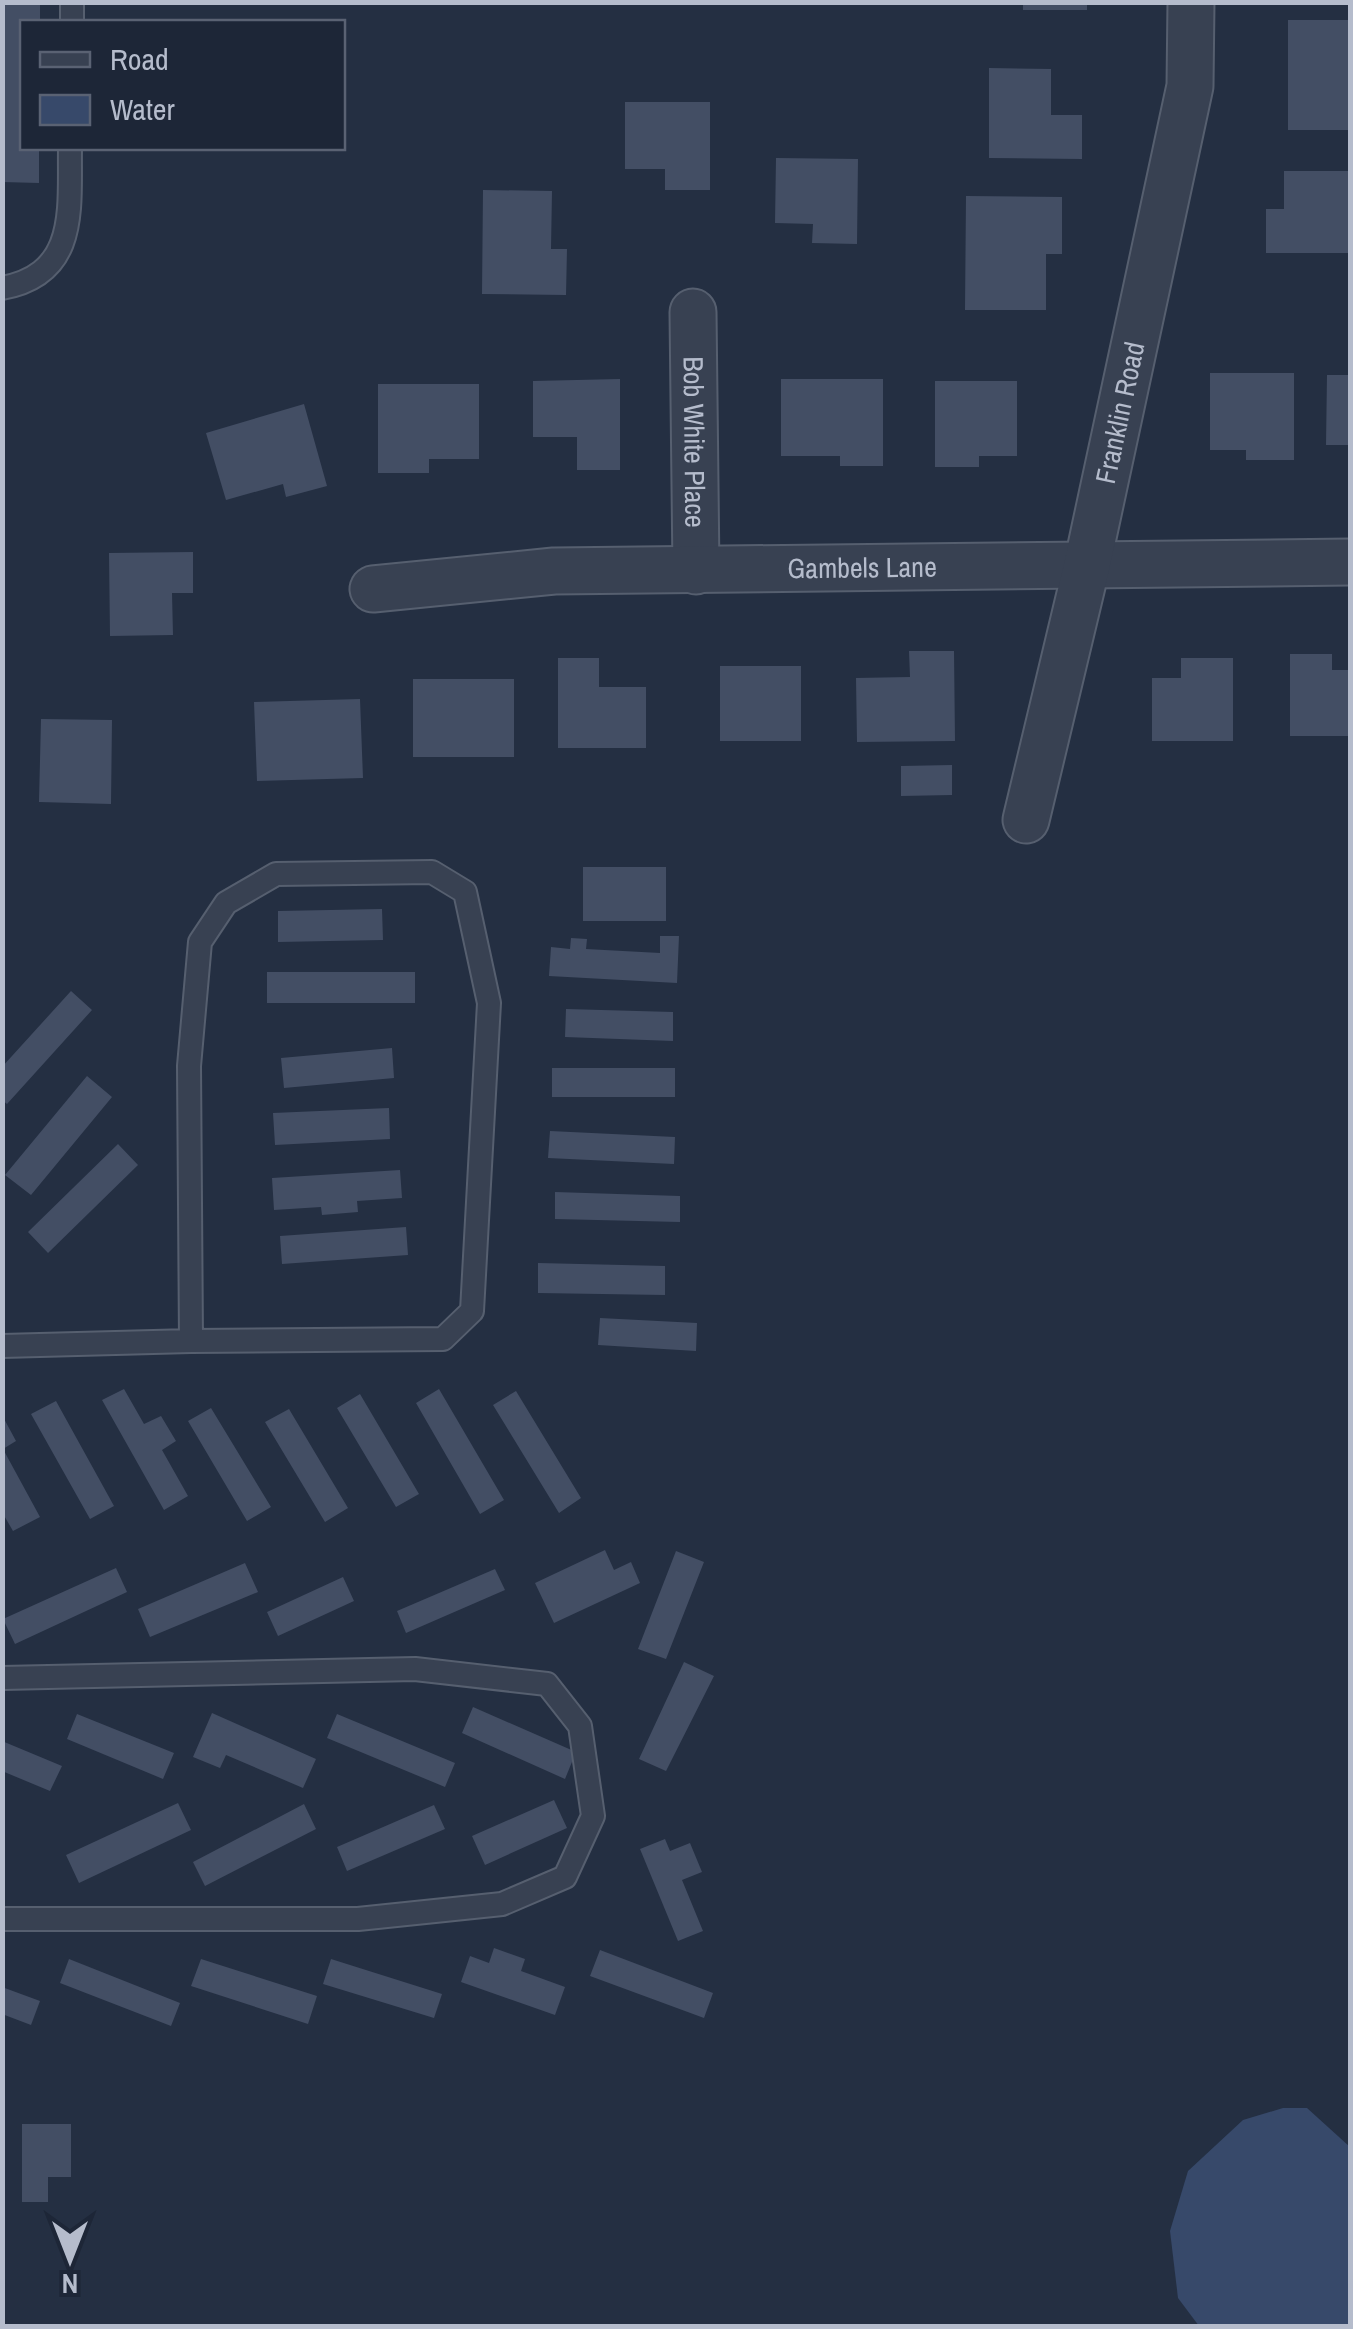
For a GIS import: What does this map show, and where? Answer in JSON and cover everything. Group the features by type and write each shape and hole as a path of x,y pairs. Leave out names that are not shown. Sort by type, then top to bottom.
{"street":[{"name":"Franklin Road","path":"1026,820 1087,565 1190,86 1190,2"},
{"name":"Bob White Place","path":"693,312 696,571"},
{"name":"Gambels Lane","path":"374,589 554,571 1350,562"}],"lane":[{"path":"2,288 36,276 61,252 68,228 70,150"},
{"path":"2,1346 443,1339 472,1311 489,1003 465,892 432,872 276,874 226,902 200,942 189,1066 192,1340"},
{"path":"2,1678 415,1669 548,1684 580,1726 593,1816 565,1878 502,1904 358,1919 2,1919"}],"water":[{"path":"1283,2108 1307,2108 1350,2147 1350,2326 1199,2326 1178,2298 1170,2231 1188,2171 1243,2120"}],"building":[{"path":"2,2 40,2 40,20 20,20 20,150 39,150 39,183 2,182"},
{"path":"1023,2 1087,2 1087,10 1023,10"},
{"path":"1288,20 1350,20 1350,130 1288,130"},
{"path":"989,68 1051,69 1051,115 1082,115 1082,159 989,158"},
{"path":"625,102 710,102 710,190 665,190 665,169 625,169"},
{"path":"776,158 858,159 857,244 812,243 813,224 775,223"},
{"path":"1284,171 1350,171 1350,253 1266,253 1266,209 1284,209"},
{"path":"483,190 552,191 551,249 567,249 566,295 482,294"},
{"path":"966,196 1062,197 1062,254 1046,254 1046,310 965,310"},
{"path":"1210,373 1294,373 1294,460 1246,460 1246,450 1210,450"},
{"path":"1327,375 1350,375 1350,445 1326,445"},
{"path":"620,379 620,470 577,470 577,437 533,437 533,381"},
{"path":"781,379 883,379 883,466 840,466 840,456 781,456"},
{"path":"935,381 1017,381 1017,456 979,456 979,467 935,467"},
{"path":"378,384 479,384 479,459 429,459 429,473 378,473"},
{"path":"304,404 327,486 286,497 283,484 226,500 206,433"},
{"path":"193,552 193,593 172,593 173,635 110,636 109,553"},
{"path":"909,651 954,651 955,741 857,742 856,678 910,677"},
{"path":"1290,654 1332,654 1332,670 1350,670 1350,736 1290,736"},
{"path":"558,658 599,658 599,687 646,687 646,748 558,748"},
{"path":"1181,658 1233,658 1233,741 1152,741 1152,678 1181,678"},
{"path":"720,666 801,666 801,741 720,741"},
{"path":"413,679 514,679 514,757 413,757"},
{"path":"360,699 363,778 257,781 254,702"},
{"path":"41,719 112,720 111,804 39,802"},
{"path":"952,765 952,795 901,796 901,766"},
{"path":"583,867 666,867 666,921 583,921"},
{"path":"382,909 383,940 278,942 278,911"},
{"path":"660,936 679,936 677,983 549,976 551,947 570,949 571,938 587,939 586,949 660,953"},
{"path":"267,972 415,972 415,1003 267,1003"},
{"path":"71,991 92,1010 7,1104 2,1100 2,1067"},
{"path":"566,1009 673,1012 673,1041 565,1037"},
{"path":"392,1048 394,1078 284,1088 281,1058"},
{"path":"552,1068 675,1068 675,1097 552,1097"},
{"path":"87,1076 112,1097 31,1195 5,1175"},
{"path":"389,1108 390,1139 275,1145 273,1113"},
{"path":"550,1131 675,1137 674,1164 548,1158"},
{"path":"118,1144 138,1165 48,1253 28,1232"},
{"path":"400,1170 402,1198 357,1201 358,1212 322,1215 321,1207 274,1210 272,1178"},
{"path":"555,1192 680,1196 680,1222 555,1219"},
{"path":"406,1227 408,1255 282,1264 280,1236"},
{"path":"538,1263 665,1266 665,1295 538,1293"},
{"path":"600,1318 697,1323 696,1351 598,1345"},
{"path":"124,1389 144,1424 161,1416 176,1441 162,1450 188,1496 164,1510 102,1400"},
{"path":"439,1389 504,1500 480,1514 416,1403"},
{"path":"516,1391 581,1498 559,1513 493,1405"},
{"path":"360,1394 419,1494 396,1507 337,1408"},
{"path":"56,1401 114,1506 90,1519 31,1414"},
{"path":"211,1408 271,1507 247,1521 188,1421"},
{"path":"289,1409 348,1508 325,1522 265,1422"},
{"path":"2,1415 16,1441 3,1449 40,1517 13,1531 2,1512"},
{"path":"605,1550 614,1570 631,1562 640,1583 554,1623 535,1583"},
{"path":"676,1551 704,1562 666,1659 638,1649"},
{"path":"245,1563 258,1592 150,1637 138,1609"},
{"path":"116,1568 127,1592 15,1644 3,1619"},
{"path":"495,1569 505,1590 406,1633 397,1611"},
{"path":"343,1577 354,1601 278,1636 267,1612"},
{"path":"684,1662 714,1676 666,1771 639,1759"},
{"path":"473,1707 576,1752 565,1779 462,1733"},
{"path":"212,1713 316,1759 303,1788 226,1755 220,1768 193,1757"},
{"path":"77,1714 174,1753 163,1779 67,1739"},
{"path":"337,1714 455,1763 445,1787 327,1738"},
{"path":"2,1741 62,1766 50,1791 2,1771"},
{"path":"554,1800 567,1828 485,1865 472,1836"},
{"path":"178,1803 191,1830 79,1883 66,1855"},
{"path":"304,1804 316,1829 205,1886 193,1862"},
{"path":"434,1805 445,1829 347,1871 337,1847"},
{"path":"665,1839 670,1851 690,1843 702,1872 682,1880 703,1931 678,1941 640,1849"},
{"path":"494,1948 525,1959 521,1971 565,1987 555,2015 461,1982 470,1956 489,1963"},
{"path":"600,1950 713,1993 704,2018 590,1976"},
{"path":"69,1959 180,2003 171,2026 60,1983"},
{"path":"201,1959 317,1996 308,2024 191,1986"},
{"path":"331,1959 442,1994 434,2018 323,1984"},
{"path":"2,1987 40,2001 31,2025 2,2014"},
{"path":"22,2124 71,2124 71,2177 48,2177 48,2202 22,2202"}]}
